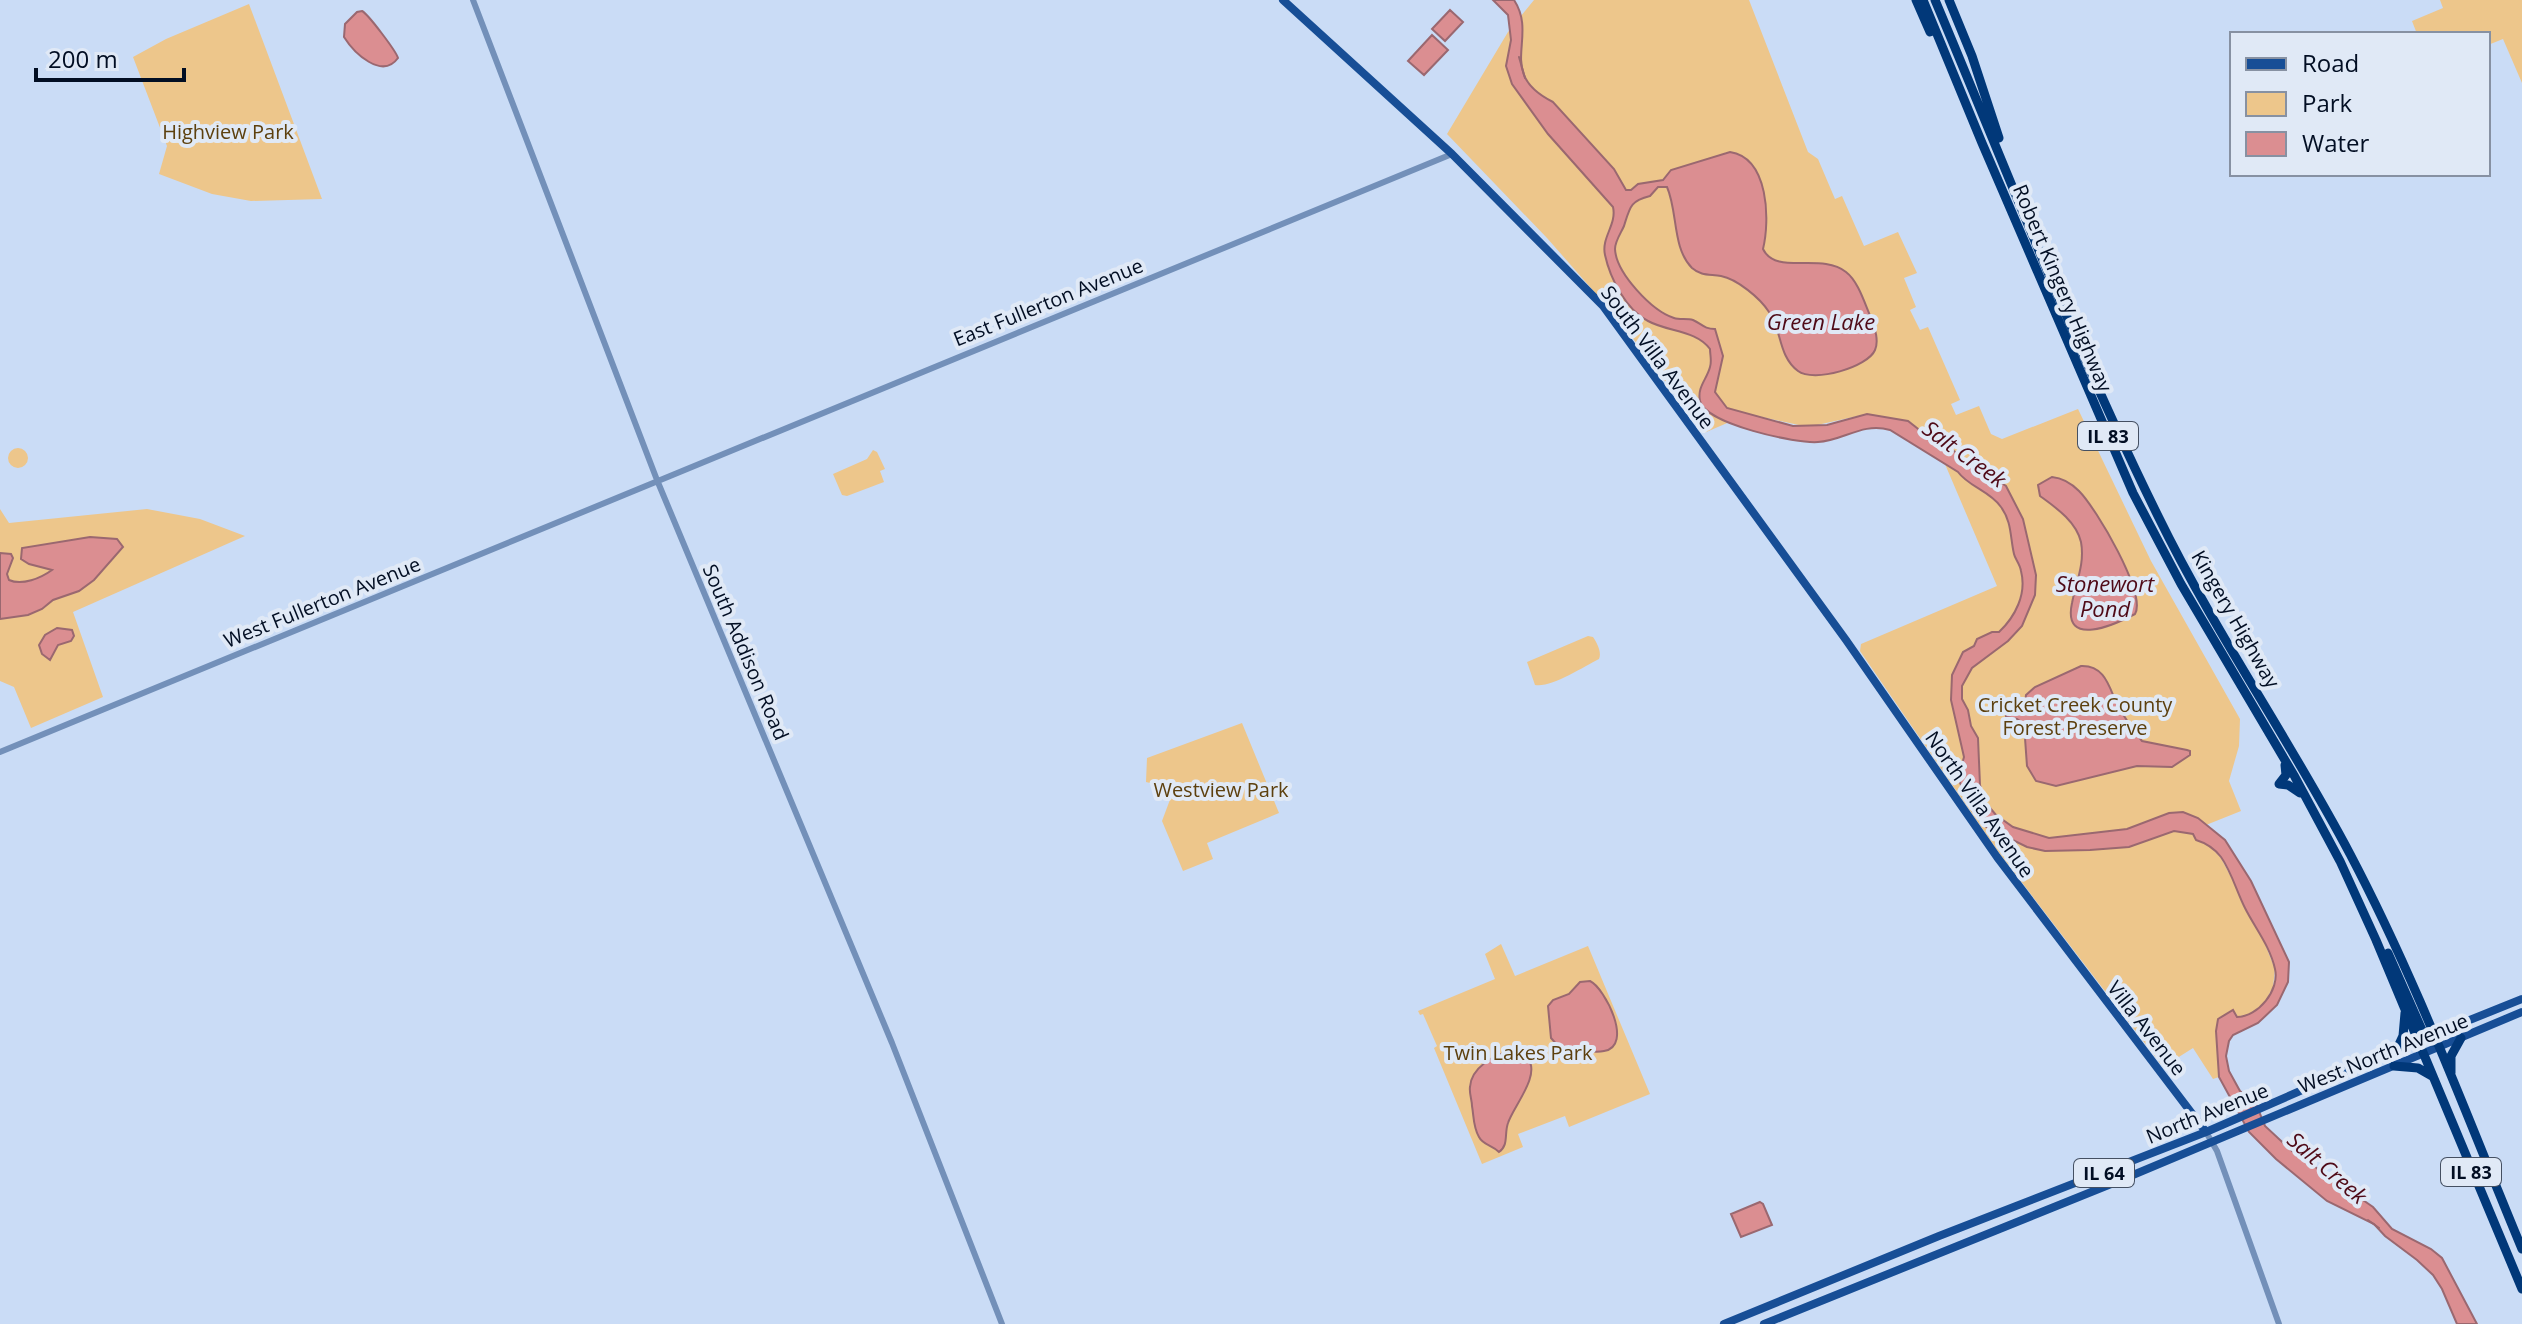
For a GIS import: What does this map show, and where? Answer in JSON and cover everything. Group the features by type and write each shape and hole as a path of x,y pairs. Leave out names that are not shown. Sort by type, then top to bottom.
{"highway":[{"path":"1916,0 1982,143"},
{"name":"Robert Kingery Highway","path":"1923,0 2133,493 2181,584 2305,798 2362,909 2405,1010"},
{"name":"Kingery Highway","path":"1935,0 2103,399 2160,521 2317,791 2382,920 2522,1249"},
{"path":"1949,0 1972,56 2029,224"},
{"path":"2279,752 2286,771 2279,784 2294,788 2305,798"},
{"path":"2362,909 2374,922 2422,1030 2430,1035"},
{"path":"2397,1049 2404,1031 2405,1010"},
{"name":"IL 83","path":"2405,1010 2522,1289"},
{"path":"2452,1080 2451,1056 2461,1038"},
{"path":"2394,1066 2418,1068 2434,1078"}],"main road":[{"name":"South Villa Avenue","path":"1283,0 1452,154 1603,306 1846,640"},
{"name":"North Villa Avenue","path":"1846,640 1997,857 2092,983"},
{"name":"Villa Avenue","path":"2092,983 2206,1132"},
{"name":"North Avenue","path":"1724,1324 2235,1120 2276,1108 2397,1049 2522,999"},
{"name":"West North Avenue","path":"1764,1324 2239,1130 2276,1108 2394,1066 2522,1012"}],"street":[{"name":"South Addison Road","path":"473,0 657,480 892,1043 1002,1324"},
{"name":"East Fullerton Avenue","path":"657,480 1452,154"},
{"name":"West Fullerton Avenue","path":"0,752 657,480"},
{"path":"2206,1132 2212,1141 2279,1324"}],"green space":[{"name":"Cricket Creek County Forest Preserve","path":"1534,0 1749,0 1808,152 1818,159 1835,199 1842,196 1864,246 1898,232 1917,273 1904,278 1916,307 1910,310 1920,330 1928,327 1960,400 1951,404 1956,415 1979,406 1991,434 2002,439 2078,409 2151,561 2240,719 2239,746 2229,781 2241,811 2206,825 2207,843 2221,858 2261,934 2275,969 2273,987 2264,1004 2249,1014 2220,1017 2216,1031 2219,1077 2213,1079 2193,1048 2163,1067 1997,850 1860,651 1861,644 1997,586 1936,443 1908,421 1867,414 1808,427 1748,414 1704,433 1619,320 1547,238 1447,134 1508,32"},
{"path":"2440,0 2522,0 2522,83 2503,39 2490,44 2490,32 2416,32 2412,21 2443,8"},
{"name":"Highview Park","path":"249,4 322,199 251,201 212,194 159,174 167,146 133,57 166,39"},
{"path":"18,448 25,451 28,458 25,465 18,468 11,465 8,458 11,451"},
{"path":"873,450 885,469 880,471 884,482 847,496 842,495 833,474 867,459"},
{"path":"0,509 9,523 147,509 200,519 245,536 73,612 103,697 31,728 14,687 0,681"},
{"path":"1588,636 1593,637 1597,645 1599,659 1558,680 1535,685 1527,662"},
{"name":"Westview Park","path":"1242,723 1279,813 1207,843 1213,859 1183,871 1162,821 1174,789 1146,782 1147,758"},
{"name":"Twin Lakes Park","path":"1501,944 1515,976 1588,946 1650,1094 1569,1127 1565,1116 1518,1134 1523,1147 1482,1164 1434,1048 1437,1046 1423,1014 1420,1015 1418,1011 1495,979 1485,954"}],"water":[{"name":"Green Lake","path":"1493,0 1514,0 1520,14 1522,67 1526,79 1536,91 1553,102 1614,169 1626,190 1638,184 1663,180 1671,170 1730,152 1743,157 1753,166 1764,192 1766,222 1763,249 1769,257 1788,263 1836,266 1855,282 1874,327 1877,339 1875,350 1852,367 1828,374 1806,374 1798,371 1787,358 1773,319 1754,295 1727,278 1699,272 1686,260 1678,240 1667,187 1658,187 1650,196 1632,206 1615,246 1617,259 1628,280 1656,308 1674,318 1693,320 1715,329 1723,356 1715,392 1727,408 1793,426 1827,425 1867,414 1908,421 1936,443 1954,451 2006,486 2023,519 2036,575 2035,595 2022,626 2008,641 1972,668 1962,686 1962,699 1978,738 1980,785 1985,802 2013,827 2049,838 2127,829 2169,813 2183,812 2198,818 2225,840 2251,881 2289,962 2288,982 2277,1005 2258,1023 2233,1035 2229,1041 2226,1056 2229,1071 2240,1091 2256,1104 2265,1126 2292,1151 2373,1207 2392,1229 2442,1258 2477,1324 2457,1324 2442,1289 2417,1260 2374,1224 2327,1201 2249,1132 2219,1077 2218,1019 2233,1010 2237,1017 2245,1016 2260,1007 2271,993 2276,977 2270,953 2216,851 2196,840 2193,834 2174,831 2129,847 2045,851 2027,847 1986,827 1971,809 1958,778 1964,757 1951,700 1952,675 1963,652 1974,646 1977,639 1999,632 2005,626 2021,596 2020,568 2007,518 2001,507 1958,472 1890,430 1870,428 1827,441 1807,442 1734,425 1706,409 1699,396 1711,365 1710,349 1697,338 1656,325 1640,316 1620,292 1604,249 1613,220 1613,207 1548,134 1512,84 1506,66 1511,40 1508,15"},
{"path":"1450,10 1463,22 1445,41 1432,29"},
{"path":"362,11 396,54 398,58 391,64 384,66 369,62 344,37 345,24"},
{"path":"1432,35 1448,50 1424,75 1408,61"},
{"name":"Stonewort Pond","path":"2052,477 2067,481 2079,491 2097,515 2118,551 2134,589 2135,614 2093,630 2075,626 2071,617 2072,603 2081,565 2081,542 2070,521 2040,496 2038,485"},
{"path":"90,537 117,539 123,547 94,580 79,591 53,600 28,615 0,619 0,553 11,554 13,558 7,574 9,580 25,582 52,570 21,559 22,548"},
{"path":"57,628 72,630 74,636 71,641 58,645 50,660 42,654 39,645 45,635"},
{"path":"2081,666 2101,673 2122,713 2142,741 2187,750 2190,755 2172,767 2137,766 2056,786 2036,781 2027,766 2024,724 2006,717 2006,712 2021,708 2026,695 2035,687"},
{"path":"1590,981 1609,1005 1617,1028 1617,1039 1613,1047 1599,1052 1558,1046 1551,1038 1548,1006 1553,1000 1569,994 1580,982"},
{"path":"1511,1052 1528,1059 1531,1074 1508,1123 1505,1143 1499,1152 1483,1142 1477,1133 1470,1087 1479,1068 1498,1055"},
{"path":"1760,1202 1772,1225 1741,1237 1731,1214"}],"waterway":[{"name":"Salt Creek","path":"1519,57 1525,78"},
{"name":"Salt Creek","path":"2368,1220 2379,1228"}]}
